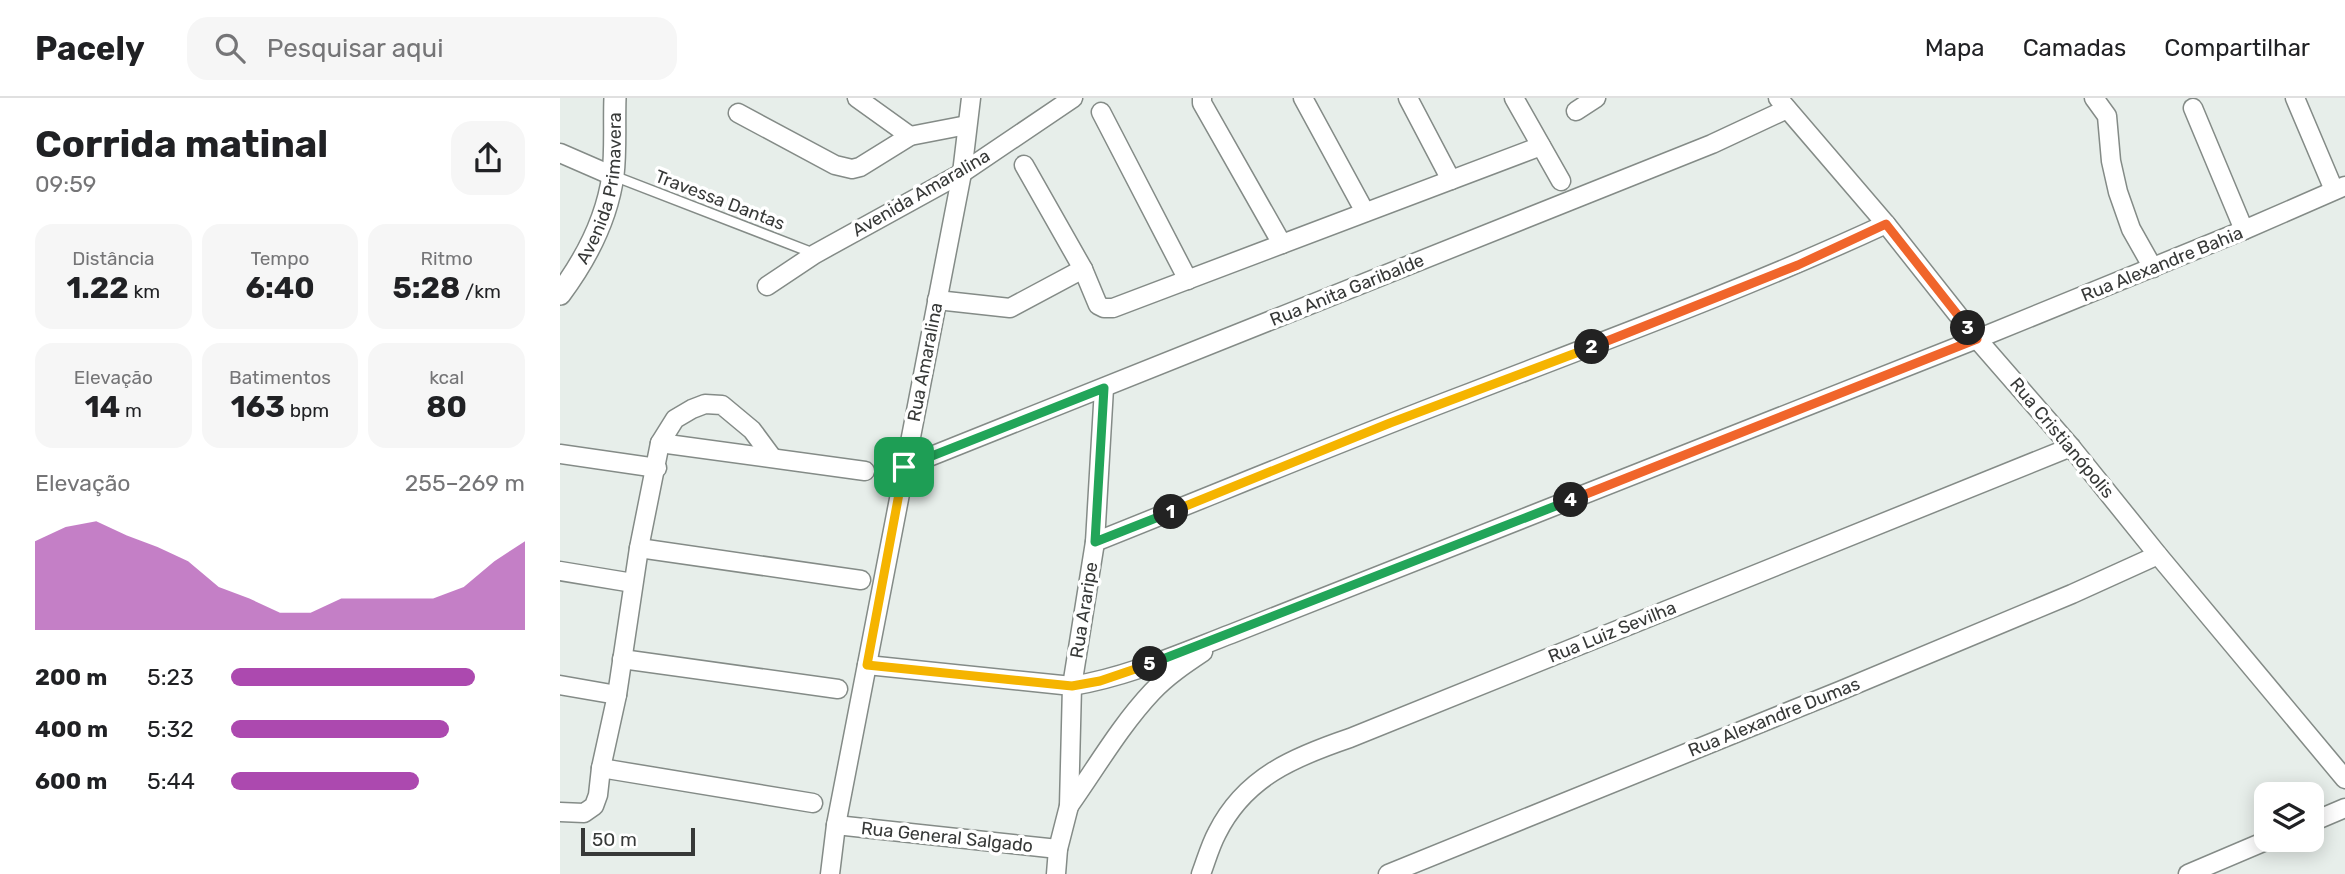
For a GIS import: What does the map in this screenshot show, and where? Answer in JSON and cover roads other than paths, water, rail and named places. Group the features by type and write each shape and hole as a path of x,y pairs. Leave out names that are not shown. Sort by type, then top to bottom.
{"street":[{"name":"Avenida Primavera","path":"564,281 592,244 612,176 615,98"},
{"path":"857,98 910,136"},
{"name":"Rua Amaralina","path":"830,874 836,825 962,173 971,98"},
{"name":"Avenida Amaralina","path":"767,286 815,254 962,173 1073,98"},
{"path":"1202,98 1202,103 1282,244"},
{"path":"1303,98 1365,212"},
{"path":"1408,98 1451,180"},
{"path":"1514,98 1561,181"},
{"path":"1576,111 1596,98"},
{"path":"2094,98 2107,116 2111,161 2118,192 2131,229 2153,268"},
{"path":"2295,98 2340,188"},
{"name":"Rua Cristianópolis","path":"1783,103 2345,779"},
{"name":"Rua Anita Garibalde","path":"904,467 1712,144 1783,103"},
{"path":"2193,108 2244,230"},
{"path":"1101,112 1188,280"},
{"path":"738,113 835,165 852,169 869,163 910,136 967,125"},
{"path":"1024,165 1083,269 1098,304 1104,308 1113,308 1541,146"},
{"path":"560,153 612,176"},
{"name":"Rua Alexandre Bahia","path":"1231,635 1977,339 2340,188"},
{"path":"1095,542 1390,423 1650,325 1798,265 1886,224"},
{"path":"937,300 1010,308 1083,269"},
{"name":"Rua Araripe","path":"1056,874 1058,849 1069,806 1072,686 1095,542 1104,388"},
{"path":"560,811 584,813 594,806 598,795 617,695 639,548 660,443 675,419 705,404 722,405 752,430 772,457"},
{"path":"660,443 865,471"},
{"name":"Rua Luiz Sevilha","path":"1202,874 1217,832 1241,797 1268,773 1305,753 1350,738 2071,447"},
{"path":"560,454 657,468"},
{"path":"639,548 861,580"},
{"name":"Rua Alexandre Dumas","path":"1388,874 1855,684 2072,594 2158,555"},
{"path":"560,570 633,583"},
{"path":"867,665 1072,686 1124,674 1231,635"},
{"path":"1069,806 1137,709 1154,690 1178,669 1231,635"},
{"path":"622,659 838,689"},
{"path":"560,685 617,695"},
{"path":"601,768 813,803"},
{"path":"2324,817 2345,808"},
{"name":"Rua General Salgado","path":"836,825 1058,849"},
{"path":"2188,874 2254,846"}],"lane":[{"name":"Travessa Dantas","path":"612,176 815,254"}]}
